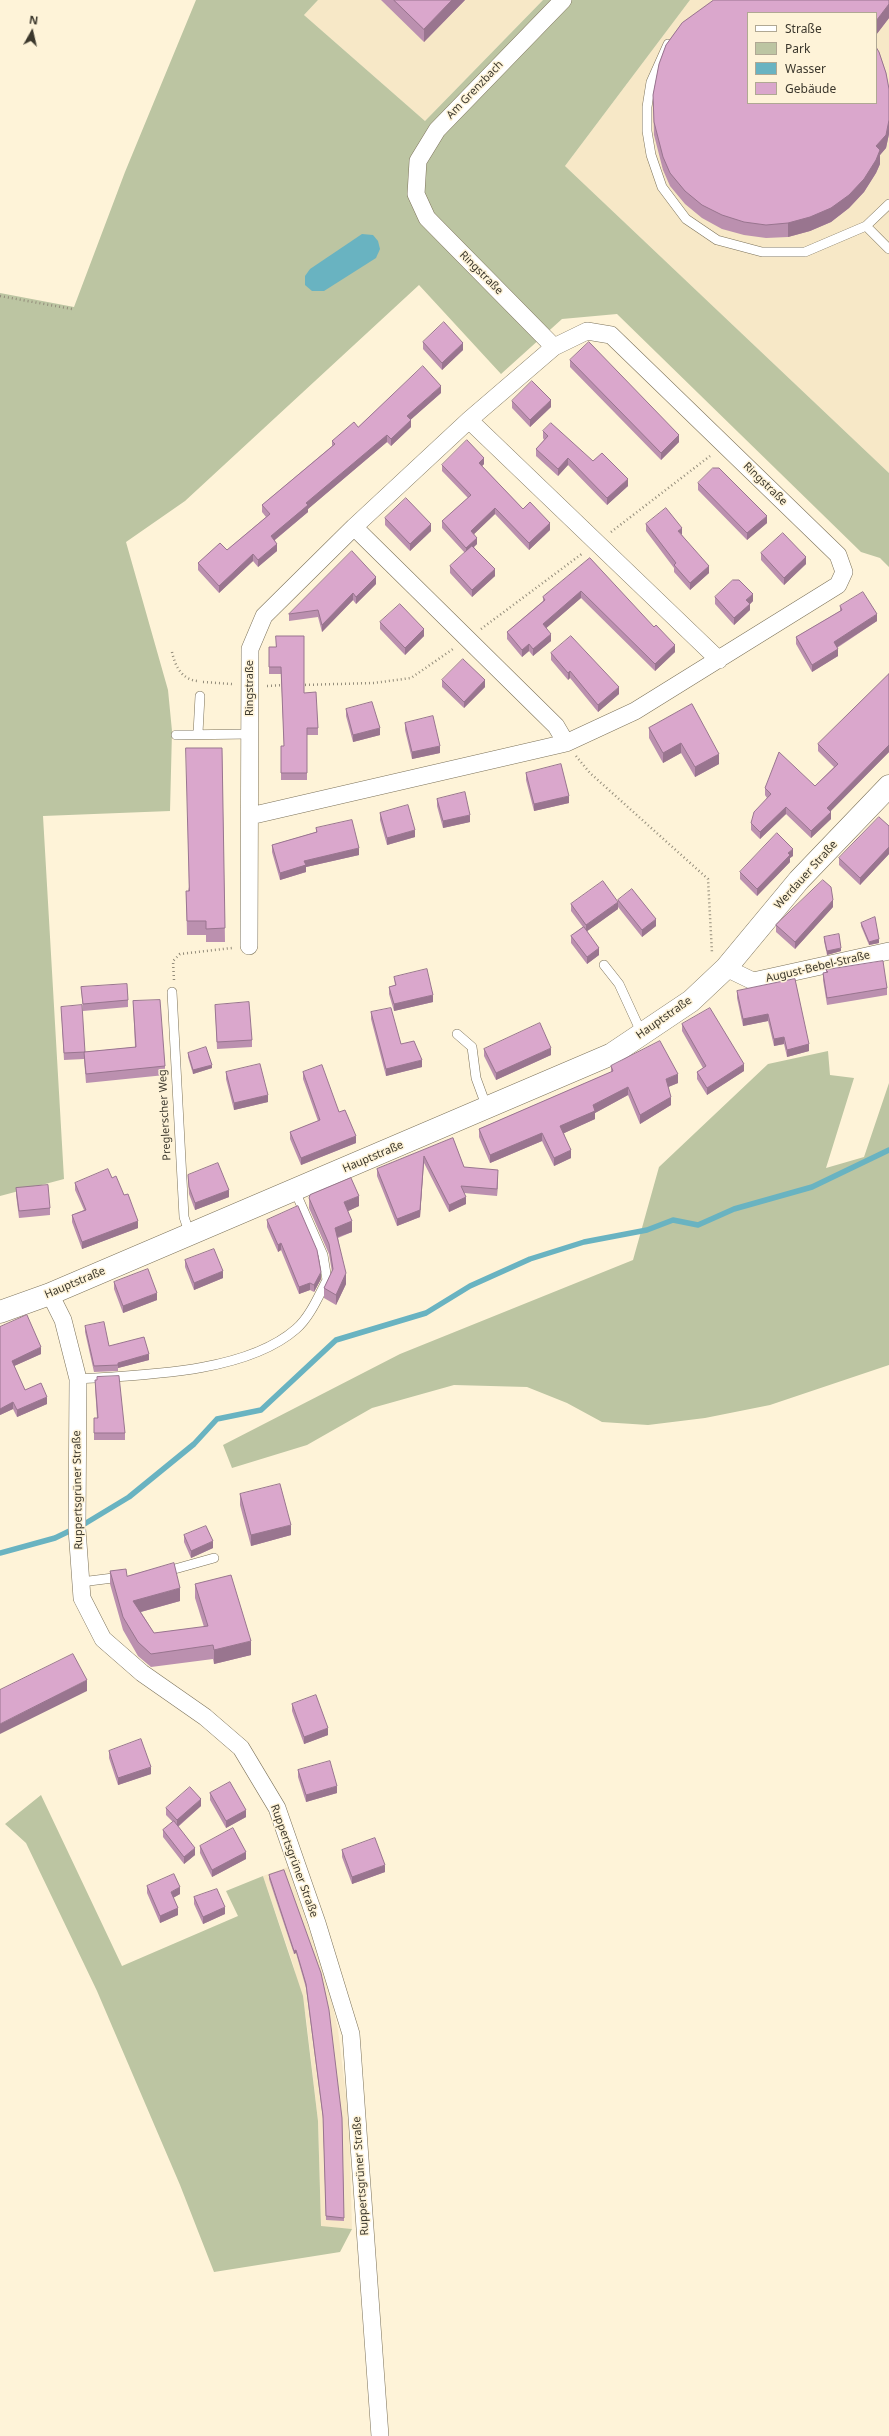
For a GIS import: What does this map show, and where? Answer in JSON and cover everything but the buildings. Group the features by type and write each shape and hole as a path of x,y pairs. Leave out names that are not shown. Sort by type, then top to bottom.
{"main road":[{"name":"Werdauer Straße","path":"726,968 799,880 889,786"},
{"name":"Hauptstraße","path":"0,1312 50,1294 295,1191 612,1054 691,1001 726,968"}],"street":[{"name":"Am Grenzbach","path":"416,194 418,161 437,130 562,0"},
{"name":"Ringstraße","path":"416,194 427,218 554,347"},
{"name":"Ringstraße","path":"249,946 250,649 264,616 354,527 469,420 554,347 587,331 610,335 838,555 844,572 838,585 635,711 566,743 250,816"},
{"path":"469,420 719,660"},
{"path":"354,527 556,726 566,743"},
{"name":"August-Bebel-Straße","path":"726,968 753,981 889,951"},
{"name":"Ruppertsgrüner Straße","path":"50,1294 63,1320 78,1379 77,1529 82,1598 103,1639 142,1673 205,1717 241,1748 277,1808 317,1923 351,2034 380,2436"}],"lane":[{"path":"672,38 660,58 651,82 647,107 647,131 651,155 662,187 686,219 717,240 762,252 805,252 866,226 889,204"},
{"path":"866,226 889,248"},
{"path":"198,733 200,696"},
{"path":"176,735 198,733 250,734"},
{"path":"604,965 619,984 642,1034"},
{"name":"Preglerscher Weg","path":"172,992 184,1217 190,1235"},
{"path":"457,1034 472,1047 476,1078 487,1108"},
{"path":"78,1379 164,1374 250,1356 276,1345 298,1328 327,1280 323,1255 295,1191"},
{"path":"155,1573 170,1571 214,1558"},
{"path":"81,1582 133,1576"}],"path":[{"path":"0,296 72,309"},
{"path":"566,743 590,773 708,879 712,955 726,968"},
{"path":"172,992 173,961 180,954 249,946"}],"shaded area":[{"path":"318,0 543,0 425,121 304,15"},
{"path":"690,0 889,0 889,473 565,166"},
{"path":"288,1867 328,1984 338,2030 349,2120 352,2229 321,2227 318,2121 306,2017 293,1964 263,1876"}],"green space":[{"path":"196,0 318,0 304,15 425,121 543,0 690,0 565,166 889,473 889,567 880,558 861,552 617,314 562,319 501,374 419,285 185,501 126,542 168,690 172,731 170,811 43,816 64,1179 0,1196 0,293 74,307 125,172"},
{"path":"828,1051 830,1075 854,1078 826,1168 864,1157 889,1083 889,1365 770,1405 705,1418 648,1425 602,1422 567,1403 527,1387 454,1385 372,1408 307,1445 232,1468 223,1445 400,1354 633,1260 659,1167 768,1064"},
{"path":"41,1795 122,1966 238,1916 226,1891 263,1876 303,1996 318,2121 321,2226 352,2229 340,2252 214,2272 180,2185 97,1991 26,1843 5,1824"}],"water":[{"path":"362,234 373,235 378,241 380,249 376,258 324,291 312,291 305,285 305,276 310,269"}],"waterway":[{"path":"0,1553 55,1538 86,1523 129,1497 194,1444 217,1419 261,1410 336,1340 426,1313 470,1286 530,1259 584,1242 647,1230 673,1220 698,1225 734,1209 812,1187 889,1150"}]}
